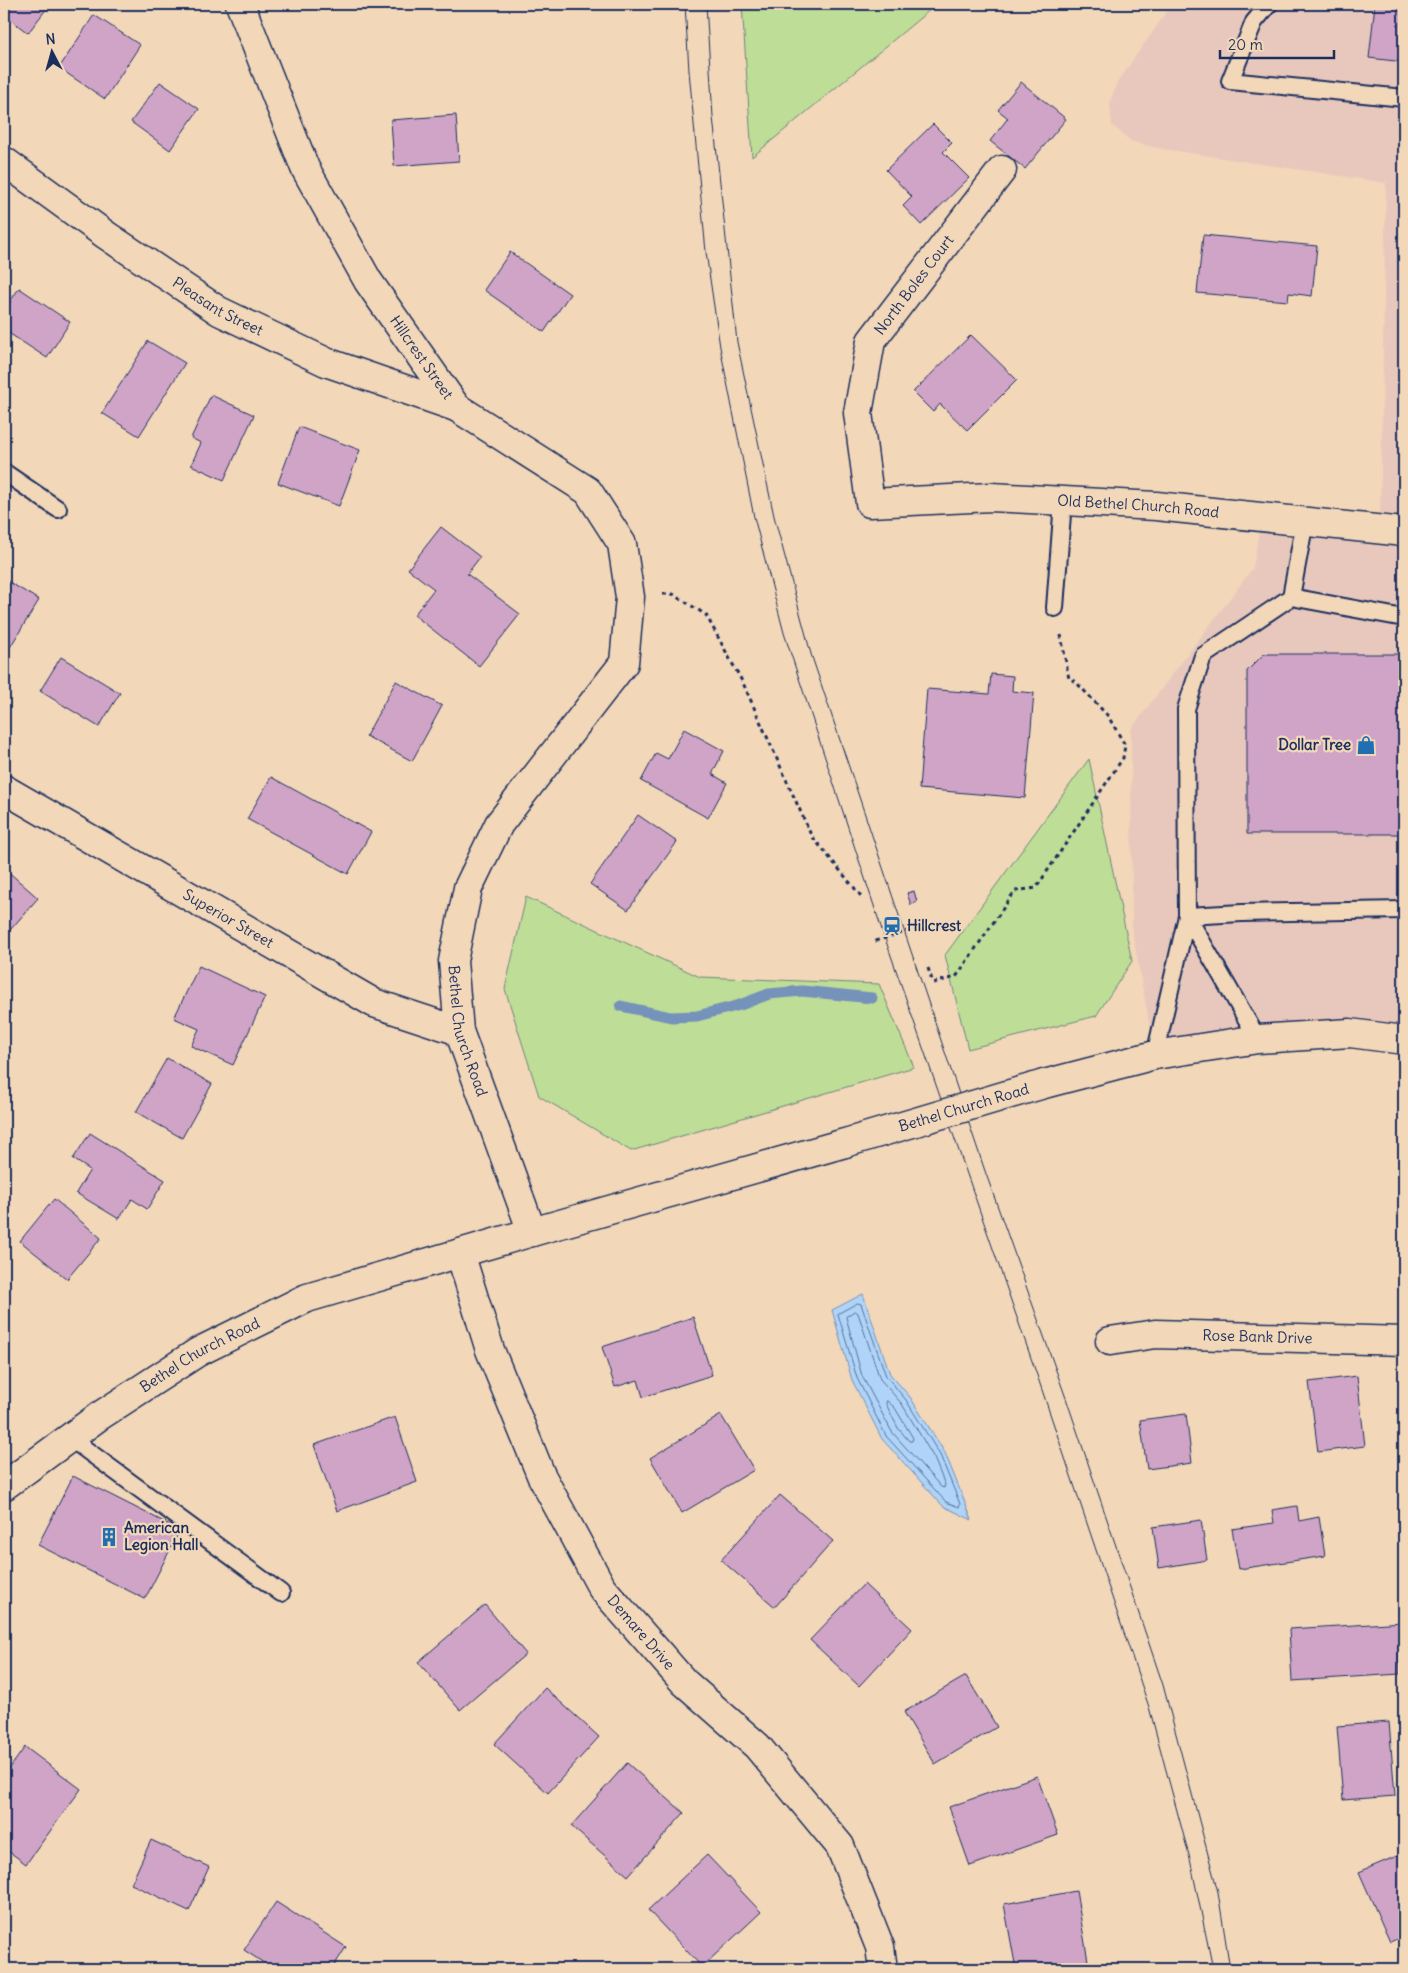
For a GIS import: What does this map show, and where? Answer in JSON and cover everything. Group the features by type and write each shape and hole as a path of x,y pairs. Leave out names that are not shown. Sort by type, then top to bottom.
{"street":[{"name":"Hillcrest Street","path":"240,4 305,168 368,281 456,406 588,491 622,544 630,598 624,663"},
{"name":"Pleasant Street","path":"4,161 106,235 219,311 326,362 456,406"},
{"name":"North Boles Court","path":"870,503 858,413 871,341 1002,170"},
{"name":"Old Bethel Church Road","path":"870,503 992,497 1156,506 1404,532"},
{"name":"Bethel Church Road","path":"532,1232 459,1031 453,961 468,888 498,824 624,663"},
{"name":"Superior Street","path":"4,789 374,1003 459,1031"},
{"name":"Bethel Church Road","path":"4,1486 98,1417 198,1352 307,1298 1044,1084 1155,1055 1258,1039 1350,1033 1404,1040"},
{"name":"Demare Drive","path":"460,1253 490,1350 541,1476 602,1588 684,1682 758,1746 840,1846 880,1947 883,1969"},
{"name":"Rose Bank Drive","path":"1110,1342 1155,1334 1404,1341"}],"lane":[{"path":"1270,4 1254,22 1230,81 1404,98"},
{"path":"4,472 58,509"},
{"path":"1055,608 1063,501"},
{"path":"1291,597 1305,521"},
{"path":"1155,1055 1187,916 1186,709 1203,656 1291,597 1404,618"},
{"path":"1187,916 1404,910"},
{"path":"1187,916 1258,1039"},
{"path":"70,1438 281,1593"}],"path":[{"path":"630,598 673,594 706,616 743,683 785,773 811,835 861,896"},
{"path":"928,968 933,983 956,977 1016,891 1036,888 1123,758 1125,745 1108,716 1075,681 1069,679 1055,608"},
{"path":"875,941 915,929"}],"shaded area":[{"path":"1172,4 1404,4 1404,1040 1155,1055 1132,930 1131,729 1253,568 1261,517 1380,529 1386,183 1157,148 1131,141 1112,125 1110,102 1117,83"}],"green space":[{"path":"742,4 937,4 752,157"},
{"path":"1089,759 1132,961 1096,1016 968,1049 945,955"},
{"path":"526,897 700,977 879,984 914,1067 631,1151 539,1096 505,989"}],"water":[{"path":"863,1294 890,1374 910,1397 945,1453 972,1520 943,1506 882,1439 852,1380 832,1310"}],"building":[{"path":"4,4 50,4 28,33 4,15"},
{"path":"1375,4 1404,4 1404,62 1369,58"},
{"path":"94,15 140,45 105,99 59,68"},
{"path":"160,82 199,109 170,150 131,122"},
{"path":"1021,82 1066,119 1025,169 990,141 1008,118 998,110"},
{"path":"456,115 459,161 394,166 391,120"},
{"path":"933,124 952,143 943,152 969,178 921,225 903,206 912,197 886,170"},
{"path":"1203,235 1317,246 1312,296 1289,293 1288,301 1197,293"},
{"path":"510,252 570,294 544,332 484,290"},
{"path":"19,288 70,322 47,358 4,330 4,311"},
{"path":"971,335 1017,380 967,430 940,404 933,412 913,392"},
{"path":"148,341 185,363 139,436 102,413"},
{"path":"211,395 254,415 224,480 191,465 201,443 191,438"},
{"path":"299,427 360,450 339,506 278,483"},
{"path":"441,527 480,557 467,574 520,614 479,666 414,615 434,589 408,569"},
{"path":"4,579 39,600 4,657"},
{"path":"1264,654 1404,654 1404,834 1247,834 1247,671"},
{"path":"61,657 120,693 99,727 40,691"},
{"path":"991,674 1013,676 1012,691 1034,693 1025,798 919,789 927,689 989,694"},
{"path":"396,681 442,706 412,761 366,736"},
{"path":"684,729 724,751 712,774 727,783 708,818 641,781 656,753 668,759"},
{"path":"271,777 371,832 348,874 247,819"},
{"path":"638,815 677,842 628,910 590,884"},
{"path":"4,868 38,898 4,937"},
{"path":"914,891 917,902 911,905 907,893"},
{"path":"199,966 265,997 233,1065 191,1046 199,1029 174,1018"},
{"path":"167,1058 212,1084 182,1138 136,1112"},
{"path":"90,1133 165,1180 147,1209 132,1199 119,1219 76,1193 90,1170 73,1159"},
{"path":"54,1199 101,1238 67,1279 20,1241"},
{"path":"693,1317 712,1375 643,1397 638,1380 615,1387 602,1347"},
{"path":"1357,1376 1365,1446 1318,1452 1309,1382"},
{"path":"1186,1414 1192,1463 1147,1469 1140,1420"},
{"path":"721,1415 754,1470 682,1513 650,1458"},
{"path":"395,1417 417,1482 337,1511 314,1445"},
{"name":"American Legion Hall","path":"73,1476 180,1530 145,1599 38,1545"},
{"path":"780,1495 833,1541 775,1607 721,1560"},
{"path":"1297,1506 1299,1521 1319,1517 1325,1556 1239,1569 1232,1529 1274,1523 1272,1510"},
{"path":"1201,1520 1207,1560 1159,1568 1153,1527"},
{"path":"864,1584 912,1629 859,1686 810,1640"},
{"path":"485,1605 526,1654 460,1710 418,1662"},
{"path":"1404,1622 1404,1650 1399,1650 1400,1674 1292,1681 1289,1629"},
{"path":"966,1676 997,1727 935,1764 904,1712"},
{"path":"545,1688 599,1737 548,1793 494,1744"},
{"path":"1389,1722 1395,1796 1343,1800 1337,1726"},
{"path":"25,1747 81,1789 26,1864 4,1848 4,1776"},
{"path":"627,1763 684,1813 628,1876 571,1826"},
{"path":"1037,1776 1058,1835 970,1866 949,1807"},
{"path":"151,1840 209,1867 189,1911 131,1884"},
{"path":"1404,1853 1404,1936 1390,1942 1359,1872"},
{"path":"707,1855 761,1912 702,1967 648,1910"},
{"path":"1076,1891 1088,1961 1040,1969 1016,1969 1004,1904"},
{"path":"276,1902 346,1947 332,1969 273,1969 244,1950"}],"waterway":[{"path":"621,1006 671,1017 697,1016 740,1005 769,994 802,991 872,998"}],"tram line":[{"path":"685,4 689,71 706,252 720,347 754,517 784,633 880,924 1039,1381 1149,1707 1190,1859 1213,1969"},
{"path":"706,4 713,117 737,342 774,516 811,654 985,1171 1067,1401 1163,1685 1218,1892 1230,1969"}],"place":[{"name":"Dollar Tree","path":"1366,745"},
{"name":"Hillcrest","path":"892,926"},
{"name":"American Legion Hall","path":"109,1537"}]}
